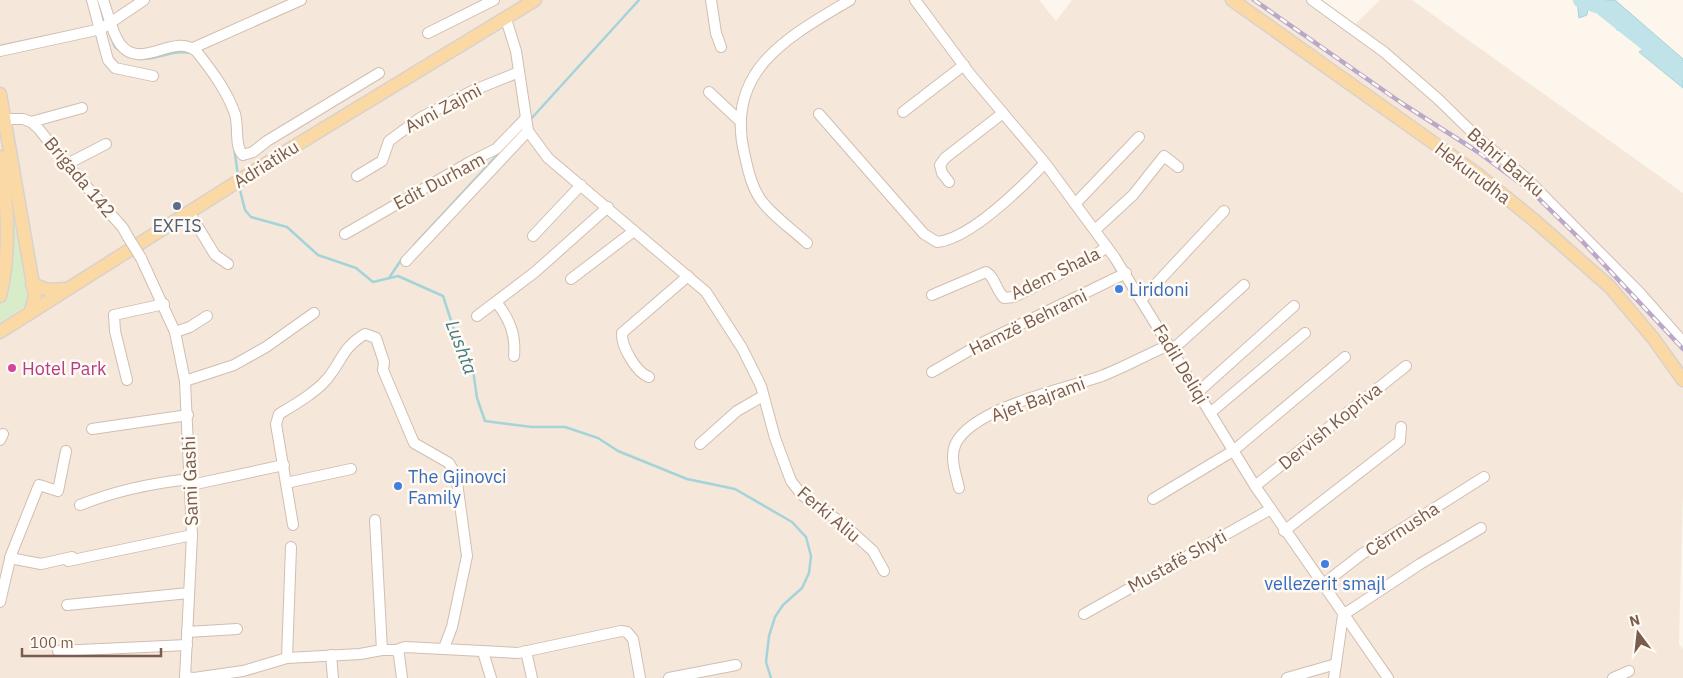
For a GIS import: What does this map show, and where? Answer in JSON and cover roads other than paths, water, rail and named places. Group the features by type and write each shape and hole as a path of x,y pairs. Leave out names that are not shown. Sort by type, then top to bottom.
{"main road":[{"name":"Hekurudha","path":"1232,0 1476,173 1534,220 1610,287 1653,338 1683,380"},
{"name":"Adriatiku","path":"0,332 65,289 262,166 506,19 531,1"},
{"path":"0,94 32,284 34,304 31,311"},
{"path":"0,161 7,235 5,274 0,296"},
{"path":"32,284 48,290 65,289"}],"street":[{"path":"92,0 108,60 115,68 154,76"},
{"path":"0,51 101,29 144,0"},
{"path":"106,2 121,46 135,54 151,53 176,46 193,48 301,0"},
{"path":"428,33 494,0"},
{"path":"711,0 716,33 721,47"},
{"path":"807,243 765,205 757,193 751,179 743,146 742,105 751,80 769,55 797,32 850,0"},
{"name":"Fadil Deliqi","path":"915,0 964,65 1045,163 1126,273 1233,451 1284,531 1388,678"},
{"name":"Bahri Barku","path":"1312,0 1384,52 1438,99 1479,139 1526,178 1640,293 1683,342"},
{"name":"Ferki Aliu","path":"506,19 519,72 526,124 548,158 706,292 742,348 763,396 775,438 791,481 796,489 808,500 842,523 873,552 884,571"},
{"path":"193,48 209,66 224,90 235,115 239,130 238,145 243,155 253,152 267,141 379,73"},
{"path":"903,112 964,65"},
{"name":"Avni Zajmi","path":"357,176 382,161 389,141 420,118 472,91 519,72"},
{"path":"709,92 741,122"},
{"path":"31,122 82,108"},
{"path":"949,182 942,173 940,165 945,158 1003,113"},
{"path":"820,114 924,234 937,242 953,238 1003,204 1045,163"},
{"name":"Brigada 142","path":"5,119 31,122 123,228 141,258"},
{"path":"406,261 526,124"},
{"name":"Edit Durham","path":"345,234 470,162 490,154 526,124"},
{"path":"1076,204 1139,137"},
{"path":"64,162 71,162 106,144"},
{"path":"1095,230 1132,195 1164,156 1178,167"},
{"path":"533,236 581,185"},
{"path":"477,316 497,303 608,207"},
{"path":"1141,300 1224,211"},
{"path":"189,212 215,255 228,264"},
{"path":"571,279 634,231"},
{"name":"Adem Shala","path":"932,295 986,272 992,277 1004,298 1014,297 1088,260 1107,247"},
{"name":"Sami Gashi","path":"141,258 164,304 175,332 185,381 192,534 185,678"},
{"name":"Hamzë Behrami","path":"932,372 984,342 1126,273"},
{"path":"650,378 641,373 631,357 623,343 622,333 688,276"},
{"name":"Ajet Bajrami","path":"959,488 953,459 957,441 986,416 1028,399 1100,377 1171,348 1244,285"},
{"path":"497,303 512,329 515,342 514,356"},
{"path":"127,380 115,331 114,315 164,304"},
{"path":"1198,392 1294,306"},
{"path":"185,381 234,366 266,347 314,313"},
{"path":"175,332 190,327 207,316"},
{"path":"1210,413 1304,333"},
{"path":"293,525 276,424 279,414 326,380 337,360 354,340 365,334 376,338 384,362 383,370 414,443 449,463 456,475 467,556 452,627 444,648"},
{"path":"1153,499 1233,451 1345,357"},
{"name":"Dervish Kopriva","path":"1255,486 1406,366"},
{"path":"700,444 737,411 763,396"},
{"path":"92,429 188,415"},
{"path":"1284,531 1400,441 1400,427"},
{"path":"0,602 10,558 39,485 58,491 66,451"},
{"path":"80,504 110,493 153,483 191,482 284,465"},
{"path":"286,483 351,469"},
{"name":"Cërrnusha","path":"1322,585 1370,549 1484,477"},
{"name":"Mustafë Shyti","path":"1084,614 1270,509"},
{"path":"375,520 382,650"},
{"path":"1334,678 1343,615 1420,564 1481,528"},
{"path":"10,558 41,564 192,534"},
{"path":"287,658 291,546"},
{"path":"67,605 188,593"},
{"path":"187,632 237,629"},
{"path":"185,678 243,671 287,658 360,654 382,650 396,650 405,647 483,652 526,651 588,637 627,632 633,639 640,678"},
{"path":"58,651 187,645"},
{"path":"396,650 399,655 402,678"},
{"path":"526,651 532,678"},
{"path":"483,652 491,678"},
{"path":"331,655 333,678"},
{"path":"669,678 736,664"},
{"path":"1287,678 1336,664"},
{"path":"1613,678 1629,671"}],"water":[{"path":"1577,0 1615,0 1683,59 1683,88 1639,52 1647,47 1644,34 1627,24 1618,31 1606,14 1588,8 1587,15 1579,18"}],"waterway":[{"name":"Lushta","path":"98,0 102,13"},
{"path":"530,120 639,0"},
{"path":"1581,0 1600,6 1683,72"},
{"name":"Lushta","path":"109,32 115,47 127,56"},
{"name":"Lushta","path":"140,59 178,52 191,53"},
{"name":"Lushta","path":"234,147 238,176"},
{"path":"414,245 502,150"},
{"name":"Lushta","path":"239,186 245,210 251,217 287,227 318,255 356,268 373,282 398,276 443,296 457,339 473,370 477,398 485,421 532,427 565,427 598,438 618,451 687,479 735,489 792,522 806,537 811,556 809,573 802,588 783,605 775,617 769,636 766,662 771,678"},
{"path":"389,278 403,257"}],"railway":[{"path":"1254,0 1403,104 1478,152 1532,192 1582,241 1683,349"}],"place":[{"name":"EXFIS","path":"177,206"},
{"name":"Liridoni","path":"1119,289"},
{"name":"Hotel Park","path":"12,368"},
{"name":"The Gjinovci Family","path":"398,486"},
{"name":"vellezerit smajl","path":"1325,564"}]}
